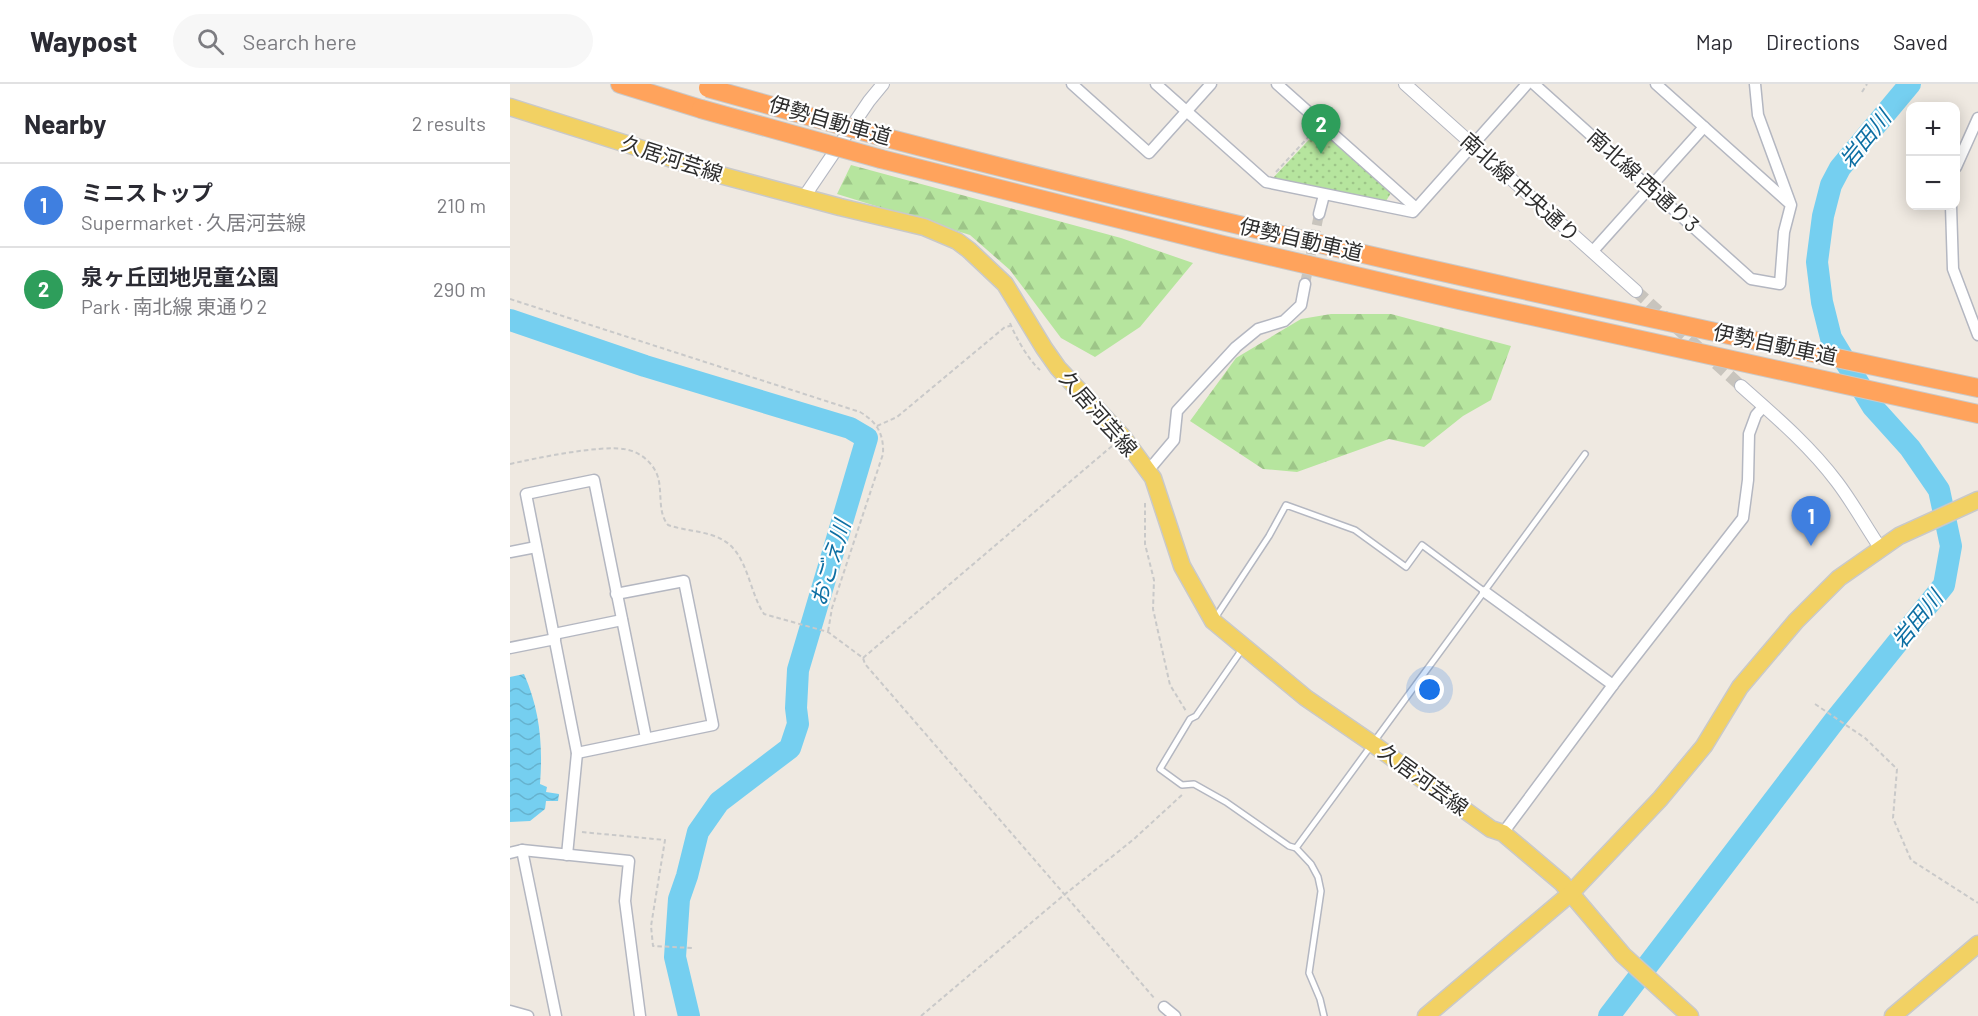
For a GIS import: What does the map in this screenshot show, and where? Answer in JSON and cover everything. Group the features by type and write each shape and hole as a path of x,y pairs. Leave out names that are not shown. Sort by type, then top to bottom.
{"highway":[{"name":"伊勢自動車道","path":"620,84 880,159 1234,248 1978,414"},
{"name":"伊勢自動車道","path":"702,86 887,138 1239,227 1464,279 1978,388"}],"main road":[{"name":"久居河芸線","path":"510,107 709,172 924,227 957,241 974,254 1005,284 1058,368 1123,437 1153,478 1182,566 1213,621 1298,692 1491,829 1503,833 1562,883 1623,955 1690,1016"},
{"path":"1426,1016 1570,894 1667,790 1704,746 1740,687 1796,621 1839,578 1899,536 1978,500"},
{"path":"1893,1016 1978,944"}],"street":[{"path":"804,197 868,101 883,84"},
{"path":"1072,84 1149,153 1210,84"},
{"path":"1156,84 1266,182 1413,212 1527,84"},
{"path":"1277,84 1416,208"},
{"name":"南北線 中央通り","path":"1405,84 1636,291"},
{"name":"南北線 西通り3","path":"1534,84 1751,279 1780,284 1785,232 1791,205"},
{"path":"1656,84 1791,205"},
{"path":"1755,84 1758,116 1791,205"},
{"path":"1960,158 1978,118"},
{"path":"1592,252 1704,127"},
{"path":"1319,214 1324,195"},
{"path":"1951,210 1953,269 1978,335"},
{"path":"1147,472 1173,440 1177,411 1236,346 1258,329 1284,321 1300,305 1305,284"},
{"path":"1741,386 1792,432 1825,467 1881,549"},
{"path":"1503,833 1613,685 1743,518 1748,480 1749,434 1756,415 1764,406"},
{"path":"567,855 577,753 526,494 594,480 646,738"},
{"path":"510,552 536,547"},
{"path":"577,753 713,725 684,581 616,594"},
{"path":"1485,592 1613,685"},
{"path":"510,648 621,620"},
{"path":"522,850 556,1016"},
{"path":"510,853 522,850 629,861 625,901 640,1016"},
{"path":"1164,1007 1175,1016"},
{"path":"510,1011 528,1016"}],"lane":[{"path":"1296,848 1586,454"},
{"path":"1213,621 1269,536 1286,505 1355,530 1406,567 1422,545 1485,592"},
{"path":"1244,647 1196,716 1190,719 1160,769 1182,785 1194,784 1251,819 1289,846 1296,848 1311,864 1318,876 1322,891 1309,973 1320,999 1324,1016"}],"path":[{"path":"1862,92 1867,84"},
{"path":"1266,182 1322,124"},
{"path":"510,299 860,412 869,417 877,426 883,440 883,454 826,632"},
{"path":"1012,315 1011,326 1034,365 1043,373"},
{"path":"877,426 897,417 1005,327 1011,326"},
{"path":"863,658 1112,446"},
{"path":"510,464 593,450 621,448 643,456 657,474 662,516 668,525 718,538 729,544 739,558 764,614 774,619 826,632 863,658 1150,995 1164,1007"},
{"path":"1143,497 1146,512 1145,543 1154,580 1155,622 1170,685 1190,719"},
{"path":"1815,704 1865,738 1897,769 1893,818 1911,860 1978,903"},
{"path":"921,1016 1134,839 1194,784"},
{"path":"653,946 692,948"}],"green space":[{"path":"1319,129 1391,193 1386,201 1272,179"},
{"path":"851,165 1121,238 1193,263 1140,327 1095,357 1061,338 1010,270 970,235 837,194"},
{"path":"1331,314 1391,314 1511,346 1491,400 1463,416 1424,447 1389,439 1297,472 1263,469 1190,421 1236,358 1301,319"}],"water":[{"path":"524,674 537,714 541,755 540,784 547,787 546,792 559,794 558,801 546,801 545,809 530,821 510,822 510,677"}],"waterway":[{"name":"岩田川","path":"1609,1016 1835,720 1944,585 1951,546 1939,490 1910,448 1873,407 1831,338 1822,302 1817,262 1823,216 1831,185 1840,168 1910,84"},
{"name":"おごえ川","path":"510,320 645,366 850,428 867,438 798,670 796,708 798,724 790,748 719,802 698,832 679,899 675,957 689,1016"}],"tunnel":[{"path":"1305,284 1319,214"},
{"path":"1636,291 1741,386"}],"place":[{"name":"泉ヶ丘団地児童公園","path":"1321,154"},
{"name":"ミニストップ","path":"1811,546"}]}
